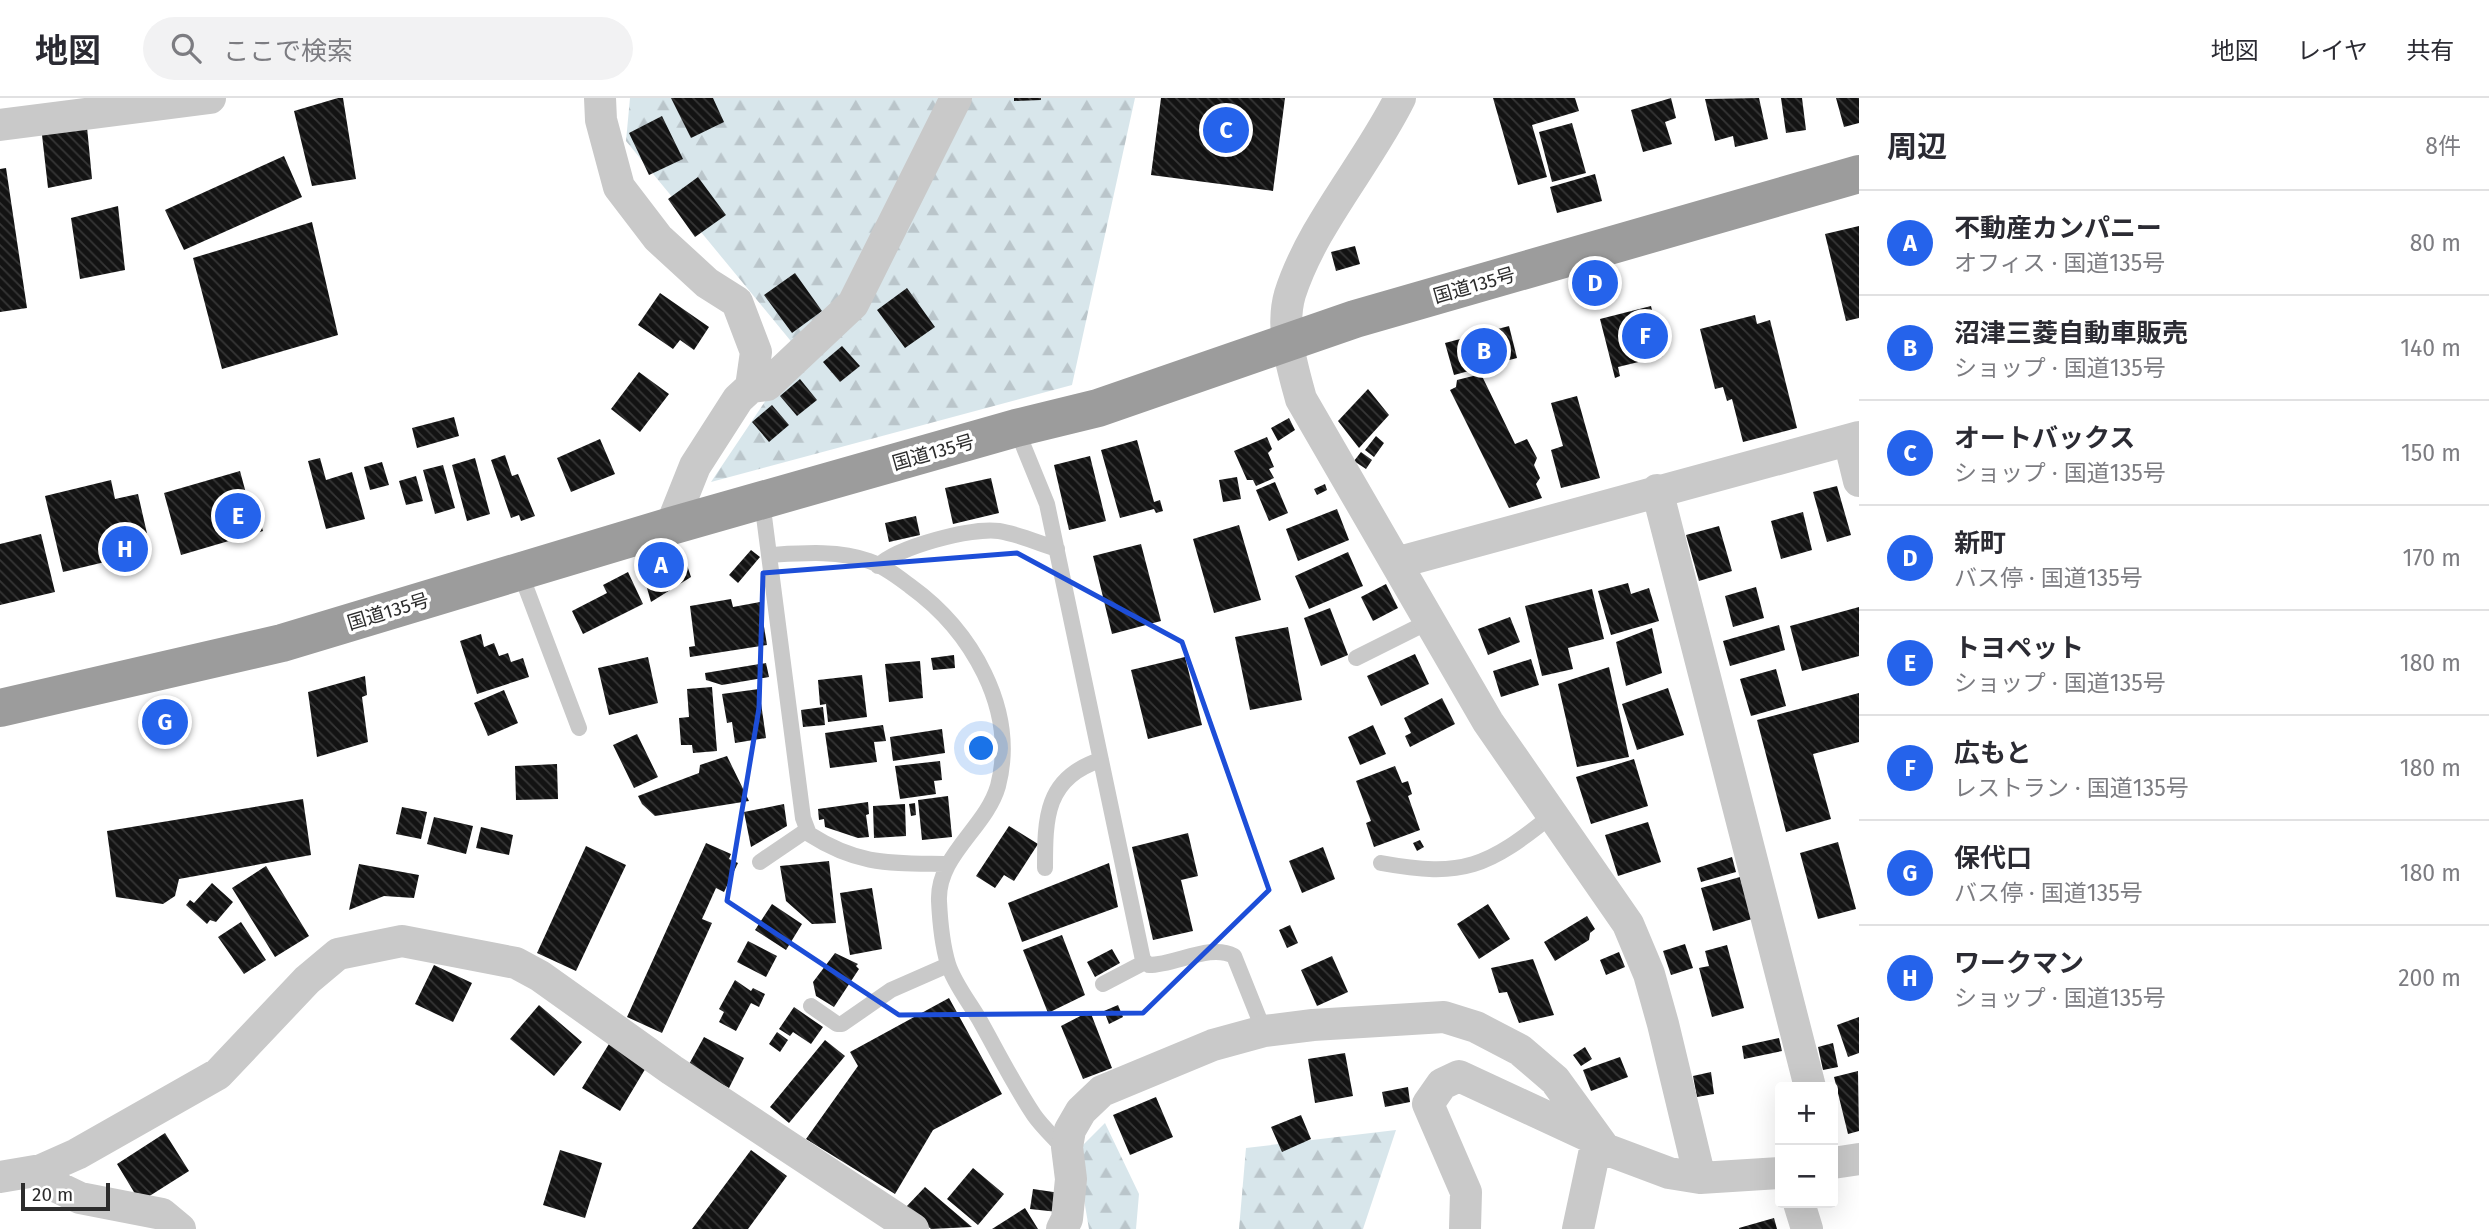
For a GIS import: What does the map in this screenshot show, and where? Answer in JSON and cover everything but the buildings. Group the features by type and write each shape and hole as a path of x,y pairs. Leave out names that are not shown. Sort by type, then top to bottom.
{"highway":[{"name":"国道135号","path":"0,708 282,643 671,526 1016,428 1098,408 1355,319 1859,174"}],"street":[{"path":"0,125 210,98"},
{"path":"600,98 601,120 619,187 658,238 707,283 737,302 755,352 751,387"},
{"path":"671,526 695,466 738,399 751,387 767,385 853,304 956,98"},
{"path":"1400,98 1308,253 1290,296 1287,344 1301,399 1488,722 1628,924 1649,974 1700,1178"},
{"path":"1396,563 1657,490 1854,439 1859,481"},
{"path":"1657,490 1809,1082"},
{"path":"0,1177 49,1167 218,1074 307,980 338,954 402,941 516,963 540,975 671,1070 913,1229"},
{"path":"1062,1229 1067,1219 1071,1179 1068,1153 1070,1130 1081,1111 1102,1091 1213,1045 1264,1031 1444,1017 1476,1027 1520,1050 1555,1080 1575,1103 1605,1149 1670,1173 1700,1178 1775,1173"},
{"path":"1465,1229 1465,1192 1428,1104 1442,1084 1459,1076 1597,1140"},
{"path":"1578,1229 1597,1140"},
{"path":"1838,1162 1859,1159"},
{"path":"49,1167 57,1187 80,1198 162,1214 180,1229"},
{"path":"1801,1208 1807,1229"}],"lane":[{"path":"1016,428 1047,504 1139,947 1145,962 1149,965 1160,965 1208,953 1226,952 1234,956 1264,1031"},
{"path":"762,500 807,830 822,842 867,861 947,864"},
{"path":"878,566 899,551 976,532 997,530 1057,550"},
{"path":"770,555 811,552 850,556 878,566 928,599 955,626 987,678 1002,719 1005,758 997,790 986,814 947,864 939,896 948,965 1035,1117 1068,1153"},
{"path":"520,572 579,728"},
{"path":"1356,658 1430,621"},
{"path":"1045,868 1045,829 1050,802 1059,786 1075,772 1101,760"},
{"path":"1381,863 1438,871 1465,868 1492,859 1516,845 1552,815"},
{"path":"760,862 807,830"},
{"path":"1103,984 1145,962"},
{"path":"811,1006 837,1024 842,1024 891,990 948,965"}],"highlighted area":[{"path":"1017,553 1182,642 1269,890 1143,1013 899,1015 727,901 759,708 763,573"}],"green space":[{"path":"630,98 1135,98 1072,385 711,482 799,351 626,141"},
{"path":"1105,1123 1139,1194 1136,1229 1089,1229 1076,1152"},
{"path":"1396,1130 1363,1229 1239,1229 1246,1148"}],"place":[{"name":"オートバックス","path":"1226,130"},
{"name":"新町","path":"1595,283"},
{"name":"広もと","path":"1645,336"},
{"name":"沼津三菱自動車販売","path":"1484,351"},
{"name":"トヨペット","path":"238,516"},
{"name":"ワークマン","path":"125,549"},
{"name":"不動産カンパニー","path":"661,565"},
{"name":"保代口","path":"165,722"}]}
